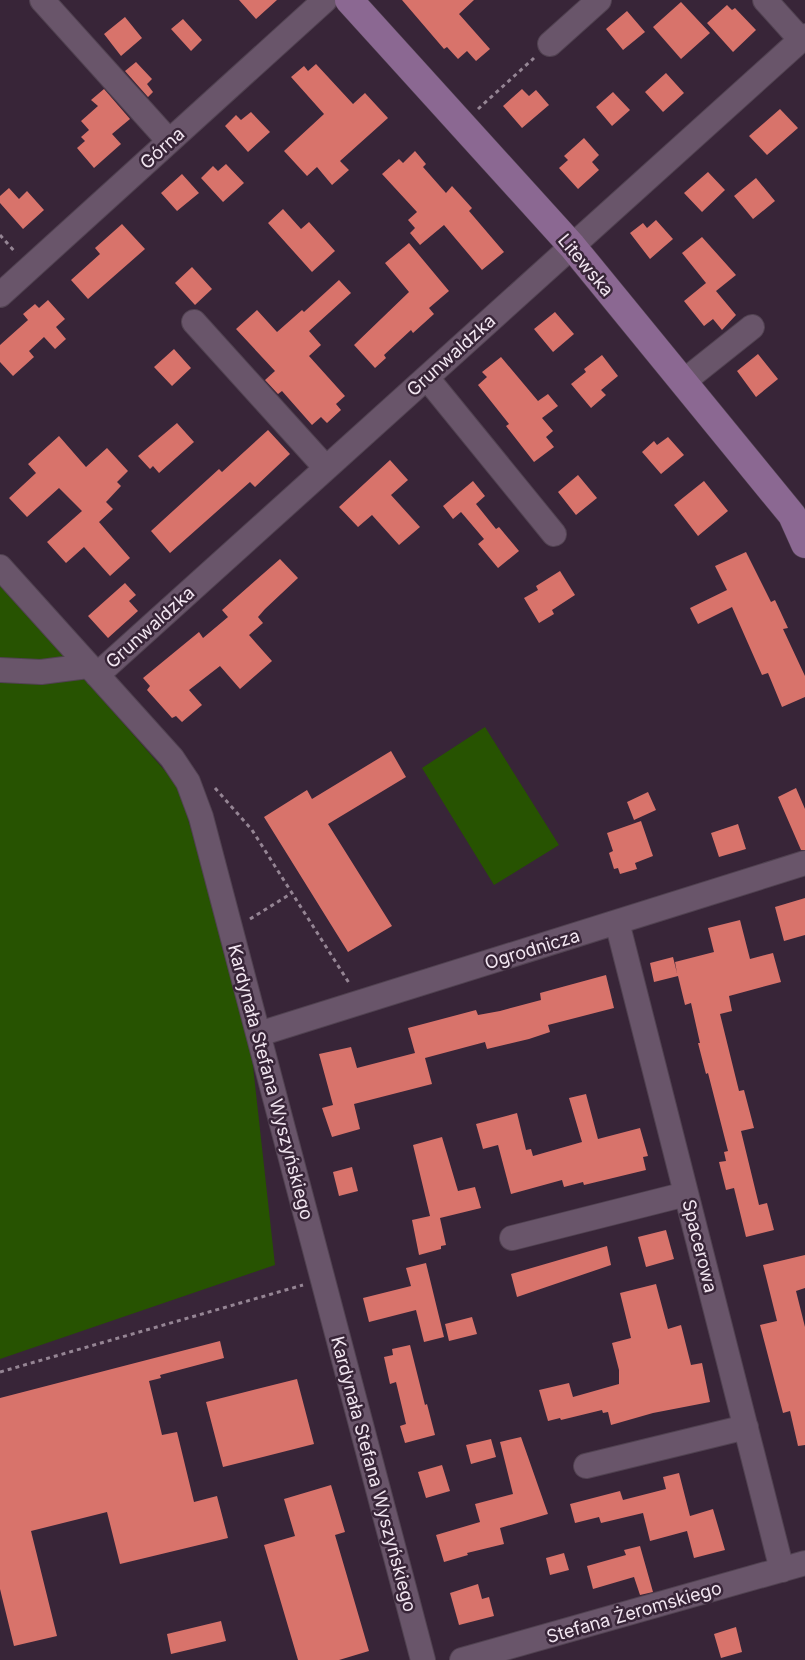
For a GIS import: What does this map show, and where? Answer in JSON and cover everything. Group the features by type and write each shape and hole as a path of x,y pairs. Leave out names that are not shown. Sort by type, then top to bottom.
{"main road":[{"name":"Litewska","path":"349,0 572,246 683,382 798,511 805,544"}],"street":[{"path":"42,0 169,141"},
{"name":"Górna","path":"0,295 325,0"},
{"path":"550,44 599,0"},
{"path":"765,0 803,38"},
{"name":"Grunwaldzka","path":"93,670 326,468 803,38"},
{"path":"194,322 326,468"},
{"path":"683,382 752,327"},
{"path":"427,378 554,534"},
{"name":"Kardynała Stefana Wyszyńskiego","path":"0,567 172,758 188,782 201,817 259,1034 422,1660"},
{"path":"0,670 41,672 93,670"},
{"name":"Ogrodnicza","path":"259,1034 805,863"},
{"name":"Spacerowa","path":"617,922 782,1570"},
{"path":"512,1238 686,1194"},
{"path":"586,1466 746,1427"},
{"name":"Stefana Żeromskiego","path":"462,1660 805,1563"}],"path":[{"path":"476,110 550,44"},
{"path":"213,786 252,830 350,984"},
{"path":"248,920 292,893"},
{"path":"0,1372 323,1280"}],"green space":[{"path":"0,582 179,787 250,1039 275,1265 0,1359"},
{"path":"485,727 559,845 494,885 422,768"}],"building":[{"path":"239,0 277,0 256,19"},
{"path":"402,0 474,0 459,14 490,49 476,61 467,51 458,59 447,47 444,49"},
{"path":"681,2 710,33 681,59 653,27"},
{"path":"727,5 732,10 735,8 756,30 733,52 707,23"},
{"path":"627,11 645,32 623,50 606,29"},
{"path":"125,17 142,38 121,56 104,34"},
{"path":"183,19 202,40 191,51 171,29"},
{"path":"136,62 152,79 147,84 153,92 148,97 125,71"},
{"path":"316,64 353,104 365,93 388,118 340,161 349,170 332,185 317,167 307,176 284,151 324,114 291,77 304,66 308,71"},
{"path":"666,73 684,93 663,112 645,92"},
{"path":"104,89 130,119 112,134 121,144 94,168 77,148 85,141 81,137 89,130 81,121 98,106 91,100"},
{"path":"522,89 529,96 536,90 549,105 522,128 503,106"},
{"path":"613,92 630,110 612,126 596,107"},
{"path":"780,109 798,128 767,155 749,136"},
{"path":"251,112 270,132 248,152 225,126 236,115 241,120"},
{"path":"584,138 599,155 592,162 599,170 578,189 559,168 568,160 564,156"},
{"path":"415,151 426,164 423,167 446,193 452,186 472,208 469,211 504,252 482,270 444,225 420,245 410,233 415,228 408,220 417,212 382,174 399,159 403,163"},
{"path":"226,164 244,183 223,202 201,178 213,166 218,171"},
{"path":"708,172 725,190 702,212 684,193"},
{"path":"182,174 199,193 177,211 161,193"},
{"path":"756,178 775,201 753,219 734,196"},
{"path":"9,188 19,199 27,191 44,210 23,229 0,203 0,196"},
{"path":"283,209 301,229 309,222 335,251 312,272 268,223"},
{"path":"656,220 673,239 650,259 630,233 643,223 647,228"},
{"path":"122,224 145,249 88,299 71,280 100,254 95,248"},
{"path":"702,237 736,275 716,291 736,315 722,330 713,319 704,326 684,301 706,283 682,253"},
{"path":"409,243 449,291 429,308 434,314 413,333 411,330 384,355 386,358 375,368 354,345 409,292 385,263"},
{"path":"192,267 212,289 195,305 175,283"},
{"path":"339,280 351,293 309,331 321,345 309,356 345,396 336,404 341,410 327,423 321,417 312,425 282,391 278,394 265,380 275,371 236,329 257,310 277,332 302,310 304,312"},
{"path":"48,300 65,319 56,327 66,339 55,349 44,337 29,351 34,357 13,376 0,362 0,345 28,320 23,314 35,304 39,308"},
{"path":"555,312 574,334 553,352 534,329"},
{"path":"174,349 191,368 172,386 154,367"},
{"path":"758,354 778,379 756,397 737,371"},
{"path":"602,355 618,376 601,390 606,395 591,408 571,384 586,372 584,369"},
{"path":"501,357 538,401 548,394 558,406 542,418 553,431 546,437 554,447 534,462 506,426 509,424 478,385 487,377 482,372"},
{"path":"177,423 194,442 159,473 153,466 150,469 138,456"},
{"path":"268,430 290,454 255,487 250,482 170,553 151,531 219,469 222,472"},
{"path":"59,436 86,467 107,448 128,471 117,482 121,486 106,502 113,509 99,522 130,558 110,576 84,547 66,563 47,542 82,511 59,488 27,517 9,498 36,473 28,464"},
{"path":"668,437 684,455 661,474 642,452 654,441 657,445"},
{"path":"390,460 408,480 391,495 420,527 399,545 372,515 358,527 339,507"},
{"path":"578,475 597,498 576,515 558,492"},
{"path":"473,481 485,496 476,504 496,529 499,527 519,551 498,568 478,544 484,539 461,512 453,519 443,506"},
{"path":"704,481 728,511 698,536 674,505"},
{"path":"746,552 771,602 775,600 788,628 783,629 805,676 805,697 782,707 768,673 762,675 732,607 698,624 690,608 727,590 715,566"},
{"path":"280,559 298,578 258,617 263,623 249,635 272,661 240,689 220,666 189,690 202,705 182,722 176,716 172,718 147,690 150,686 143,678 199,632 203,638 228,617 222,610"},
{"path":"560,571 575,595 552,610 554,614 539,623 524,598 538,590 536,586"},
{"path":"125,583 136,595 129,601 138,611 108,638 88,616"},
{"path":"391,751 406,777 328,824 392,926 348,952 264,817 307,790 312,799"},
{"path":"796,788 805,809 805,850 801,850 778,797"},
{"path":"648,792 656,810 634,820 627,802"},
{"path":"641,821 653,856 635,863 637,869 620,874 618,868 614,869 609,853 613,851 607,833"},
{"path":"738,824 746,849 719,857 711,833"},
{"path":"805,898 805,935 784,941 775,907"},
{"path":"740,920 750,959 773,953 781,982 729,996 732,1011 720,1014 739,1091 744,1090 754,1128 741,1131 759,1205 767,1203 774,1230 746,1237 734,1188 726,1190 719,1162 726,1161 724,1152 728,1151 708,1073 706,1074 698,1043 700,1043 691,1003 685,1005 678,976 654,982 650,963 673,957 677,973 675,962 714,952 708,928"},
{"path":"606,975 614,1008 548,1025 550,1032 529,1039 487,1049 485,1042 425,1058 432,1084 354,1104 360,1129 332,1137 322,1108 333,1105 319,1054 351,1047 357,1068 415,1053 408,1028 476,1010 478,1015 500,1011 541,1000 540,993"},
{"path":"586,1094 598,1139 640,1128 648,1156 643,1157 646,1170 584,1185 583,1182 564,1187 562,1180 511,1194 498,1145 483,1149 476,1124 517,1113 526,1150 531,1149 533,1156 582,1142 569,1098"},
{"path":"442,1137 458,1191 475,1187 481,1208 440,1218 446,1245 441,1246 441,1249 419,1255 412,1220 430,1216 413,1145"},
{"path":"352,1167 358,1191 339,1196 333,1172"},
{"path":"666,1230 674,1259 646,1267 638,1237"},
{"path":"607,1246 611,1265 517,1297 511,1274"},
{"path":"805,1255 805,1288 796,1291 805,1327 805,1445 798,1446 790,1411 783,1413 760,1325 777,1321 763,1265"},
{"path":"426,1263 444,1337 424,1342 416,1310 369,1322 363,1298 411,1286 406,1268"},
{"path":"656,1284 668,1329 681,1325 691,1365 702,1363 710,1402 653,1413 611,1425 608,1412 603,1413 602,1410 561,1420 560,1418 548,1421 539,1390 569,1383 573,1397 619,1384 619,1370 612,1343 631,1338 620,1293"},
{"path":"472,1317 477,1334 449,1341 445,1324"},
{"path":"220,1341 224,1358 160,1375 161,1378 149,1381 162,1435 177,1432 194,1502 217,1496 228,1538 120,1564 107,1512 31,1531 57,1636 14,1646 0,1589 0,1398"},
{"path":"410,1345 425,1405 427,1404 435,1435 405,1443 400,1426 406,1424 396,1382 390,1384 384,1357 393,1355 392,1349"},
{"path":"297,1379 314,1444 223,1467 206,1402"},
{"path":"521,1437 548,1514 500,1528 504,1544 467,1553 468,1555 444,1562 436,1535 480,1522 475,1504 513,1494 500,1442"},
{"path":"491,1439 496,1457 471,1464 466,1445"},
{"path":"442,1465 450,1491 426,1498 418,1472"},
{"path":"679,1473 690,1516 713,1509 725,1550 694,1558 687,1531 650,1541 643,1513 601,1523 599,1517 575,1523 570,1504 620,1491 623,1500 666,1489 663,1477"},
{"path":"331,1485 345,1532 335,1535 369,1651 339,1660 298,1660 264,1545 295,1536 284,1499"},
{"path":"640,1546 653,1592 640,1595 634,1577 593,1589 587,1566 626,1555 624,1550"},
{"path":"564,1553 569,1570 550,1575 546,1558"},
{"path":"478,1584 482,1599 489,1597 494,1616 459,1625 450,1593"},
{"path":"221,1621 226,1641 171,1654 167,1634"},
{"path":"736,1627 742,1652 721,1658 714,1634"}]}
